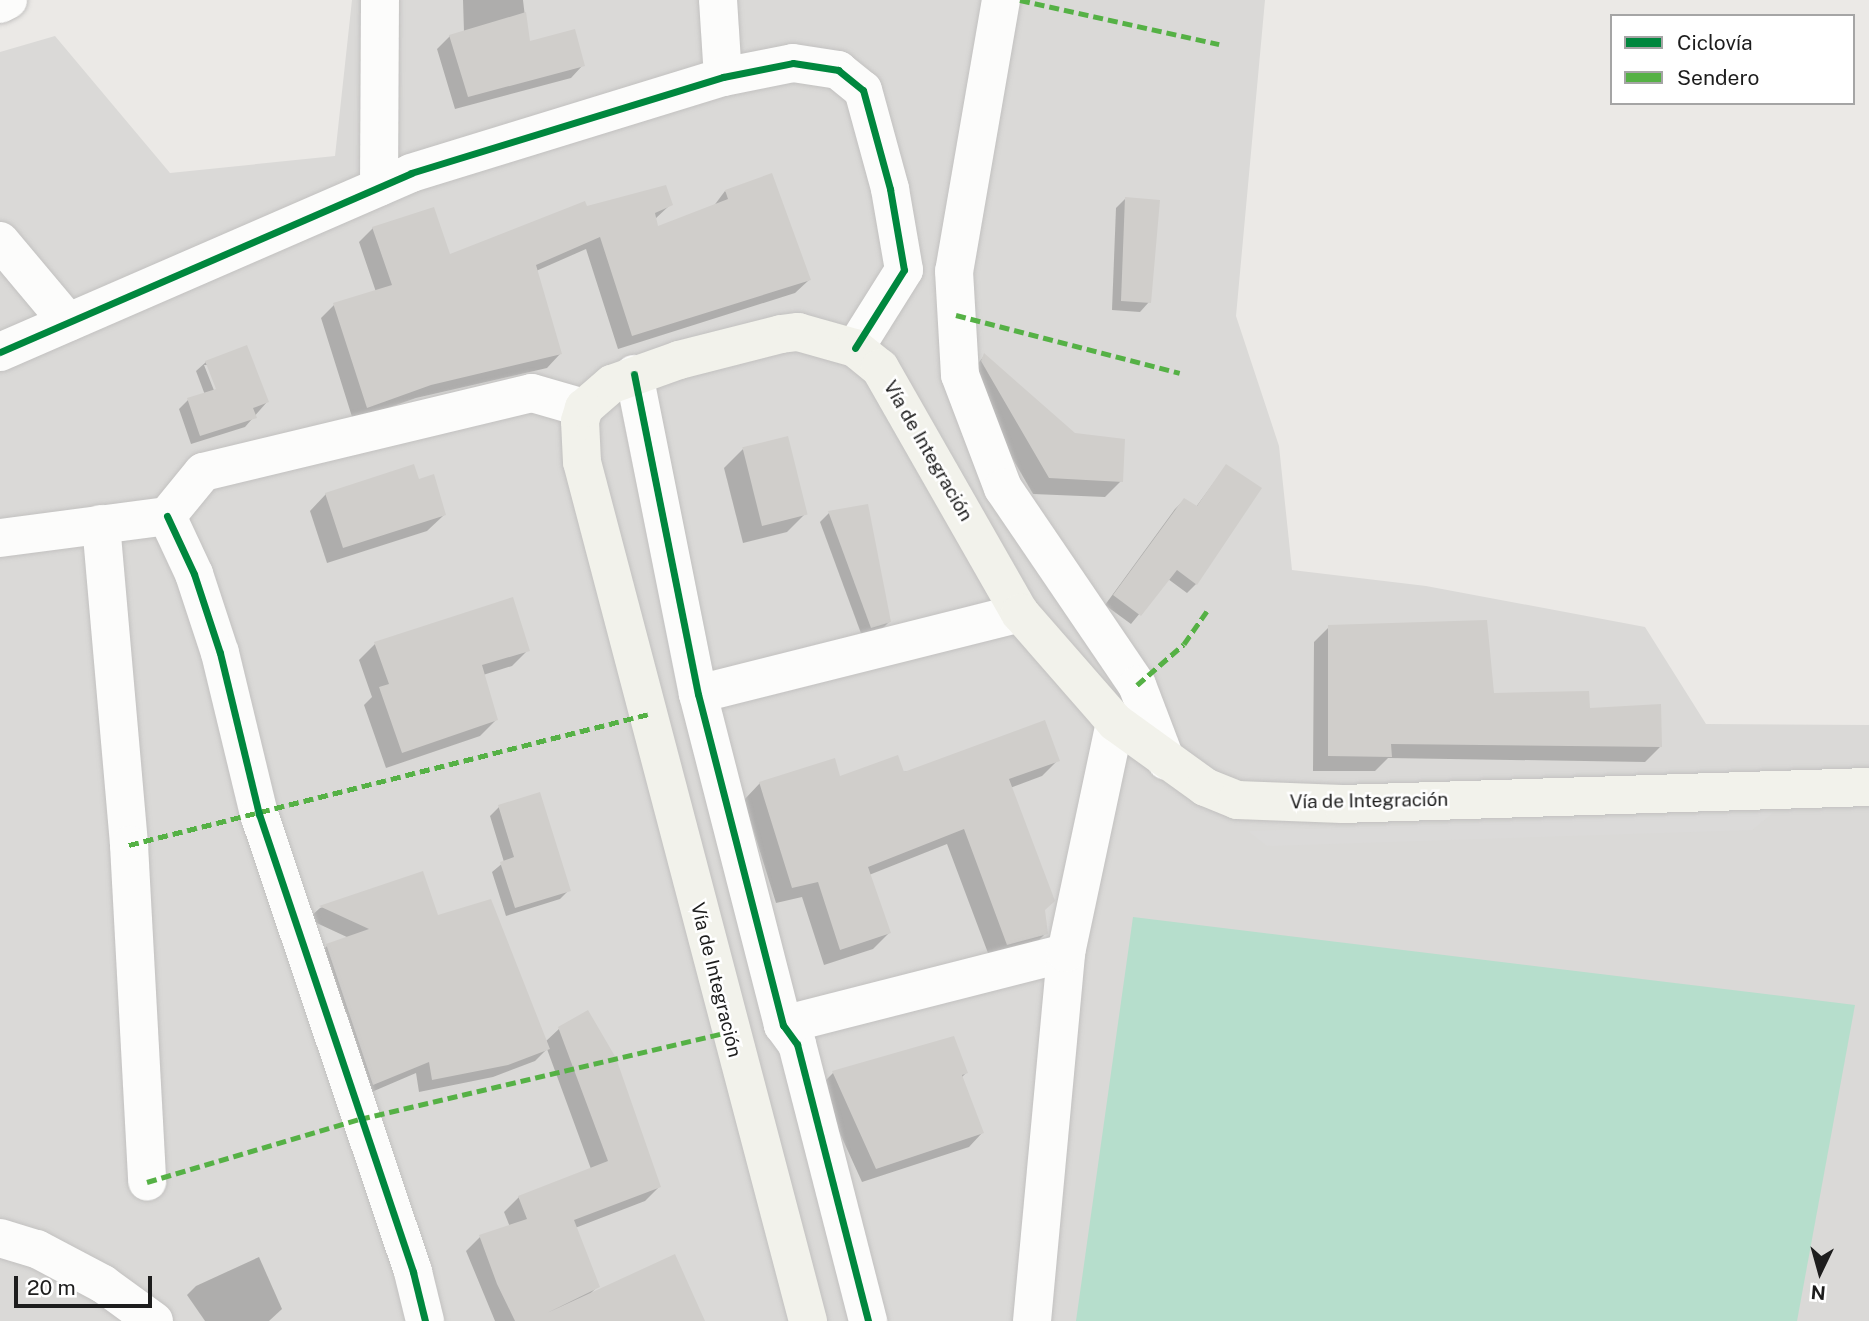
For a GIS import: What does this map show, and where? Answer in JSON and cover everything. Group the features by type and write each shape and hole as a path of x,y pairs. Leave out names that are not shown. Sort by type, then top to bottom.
{"main road":[{"name":"Vía de Integración","path":"808,1321 582,462 579,429 584,408 612,384 634,374 780,334 798,332 855,348 880,369 1020,613 1115,722 1205,787 1256,803 1869,787"}],"street":[{"path":"0,4 8,0"},
{"path":"379,187 380,0"},
{"path":"718,0 723,77"},
{"path":"1001,0 954,271 960,376 1003,488 1138,685 1166,761"},
{"path":"0,352 411,173 723,77 793,63 838,70 863,90 878,135 904,270 855,348"},
{"path":"0,241 68,322"},
{"path":"634,374 698,694 783,1026 797,1044 868,1321"},
{"path":"0,538 167,516 203,472 532,393 584,408"},
{"path":"167,516 194,574 215,640 259,814 413,1272 425,1321"},
{"path":"101,524 129,845 147,1182"},
{"path":"698,694 1020,613"},
{"path":"1032,1321 1066,953 1115,722"},
{"path":"783,1026 1066,953"},
{"path":"0,1238 37,1249 103,1284 154,1321"}],"shaded area":[{"path":"352,0 1265,0 1236,316 1279,446 1292,570 1426,586 1645,627 1706,724 1869,725 1869,1321 0,1321 0,52 55,36 170,173 335,156"},
{"path":"1774,812 1752,830 1267,846 1248,831"}],"green space":[{"path":"1133,917 1855,1005 1797,1321 1076,1321"}],"building":[{"path":"526,12 530,41 575,29 585,66 468,97 449,35"},
{"path":"772,173 811,280 632,336 600,237 536,265 562,354 431,385 367,408 333,303 392,285 372,227 434,207 450,254 585,201 587,206 666,185 673,205 655,213 658,226 728,199 725,190"},
{"path":"1125,197 1160,200 1151,303 1121,301"},
{"path":"247,345 269,402 253,408 257,418 200,436 187,398 216,389 205,361"},
{"path":"984,353 1075,433 1125,439 1123,482 1049,478 981,361"},
{"path":"788,436 808,515 762,526 742,447"},
{"path":"414,464 419,479 434,474 446,515 343,548 325,493"},
{"path":"1226,464 1262,488 1197,585 1177,570 1141,616 1113,595 1184,498 1197,506"},
{"path":"868,504 891,622 871,628 828,511"},
{"path":"513,597 530,651 482,665 498,720 402,753 379,687 389,684 374,642"},
{"path":"1487,620 1494,693 1589,691 1590,708 1661,704 1662,747 1391,744 1392,757 1328,756 1328,625"},
{"path":"1045,720 1060,761 1009,779 1055,901 1045,910 1048,934 1007,945 964,829 868,867 891,933 840,950 818,882 792,888 759,782 835,758 840,776 898,755 904,772"},
{"path":"540,792 571,891 515,908 500,862 514,857 498,805"},
{"path":"423,871 438,915 491,899 550,1049 508,1065 432,1080 429,1062 373,1085 326,944 369,929 319,906"},
{"path":"588,1010 616,1058 661,1187 574,1220 600,1287 547,1313 675,1254 705,1321 515,1321 497,1284 479,1235 527,1219 518,1196 608,1161 558,1027"},
{"path":"954,1036 968,1073 962,1075 984,1133 876,1169 832,1071"}],"marked path":[{"path":"1020,0 1219,44"},
{"path":"956,315 1180,373"},
{"path":"1137,685 1184,644 1207,611"},
{"path":"129,845 649,714"},
{"path":"147,1182 360,1119 729,1032"}],"cycle path":[{"path":"0,352 411,173 723,77 793,63 838,70 863,90 890,189 904,270 855,348"},
{"path":"634,374 698,694 783,1025 797,1044 868,1321"},
{"path":"167,516 194,574 220,653 259,814 413,1272 425,1321"}]}
